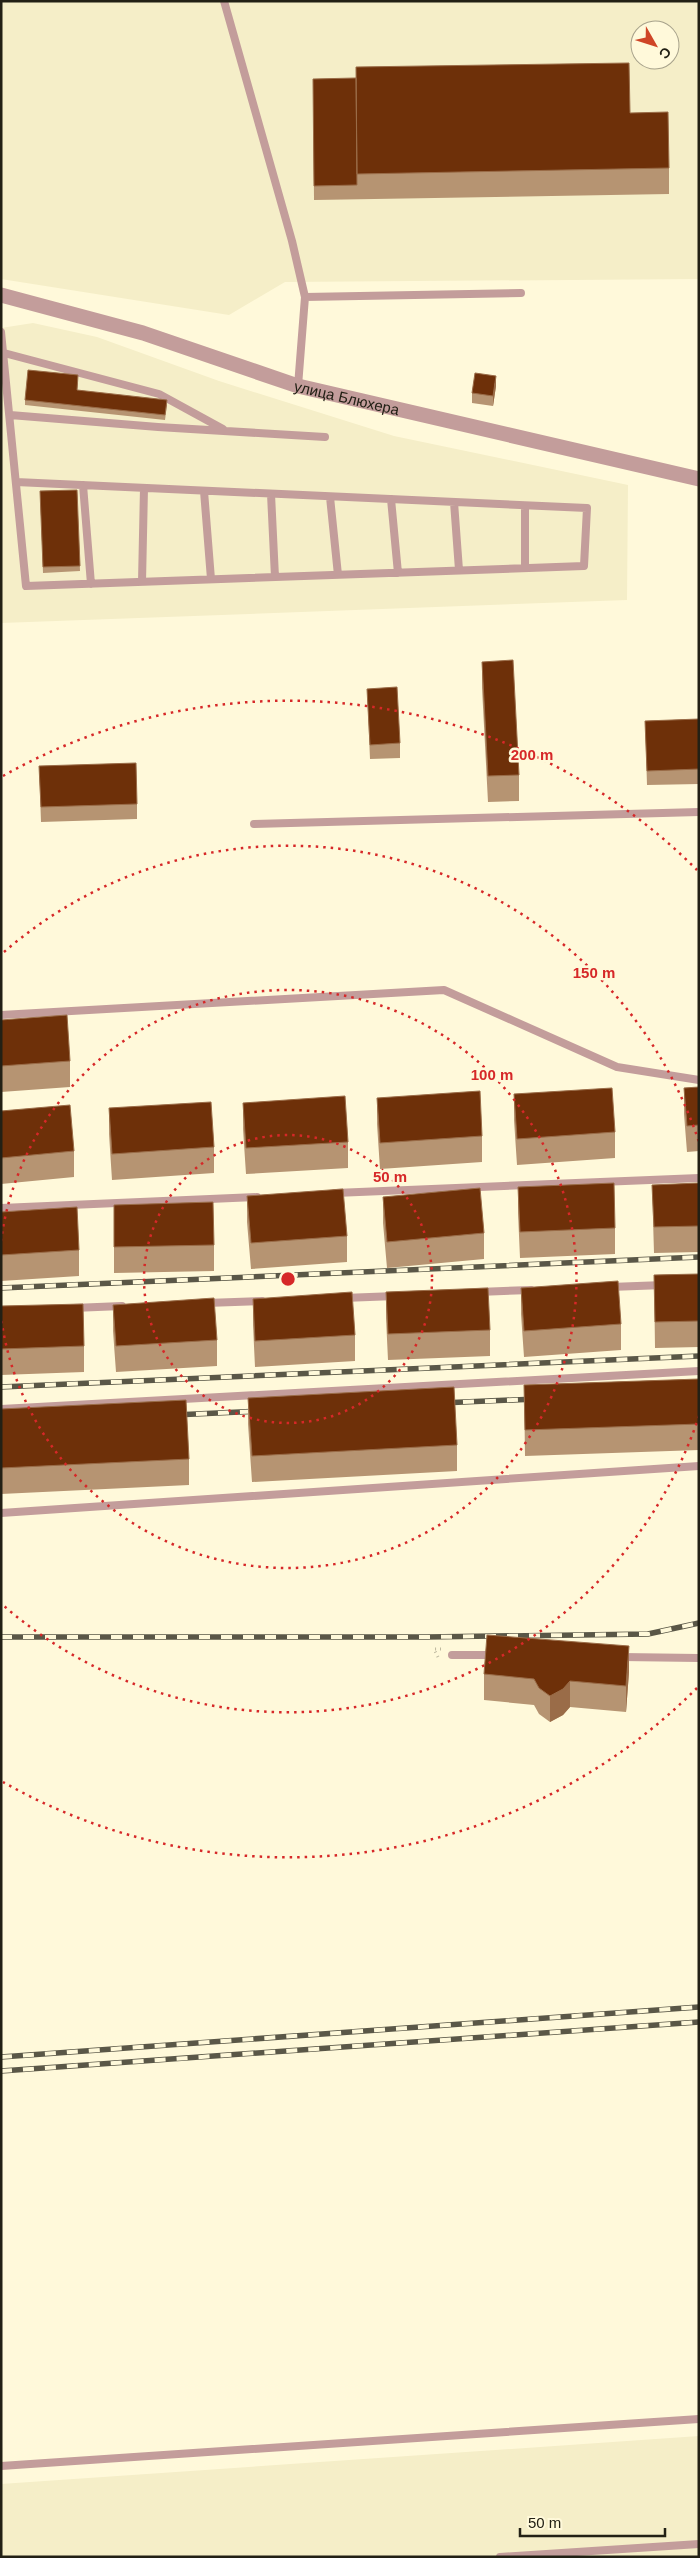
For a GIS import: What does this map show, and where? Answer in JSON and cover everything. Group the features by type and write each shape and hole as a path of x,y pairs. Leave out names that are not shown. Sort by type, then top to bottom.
{"street":[{"name":"улица Блюхера","path":"1,295 143,334 298,386 699,479"}],"lane":[{"path":"224,1 292,241 305,297 298,386"},
{"path":"305,297 521,293"},
{"path":"1,332 26,586 584,566 587,508 16,482"},
{"path":"4,353 159,394 226,430"},
{"path":"10,415 158,428 226,430 325,437"},
{"path":"83,485 91,584"},
{"path":"142,582 144,488"},
{"path":"204,491 211,579"},
{"path":"271,494 275,577"},
{"path":"330,497 338,575"},
{"path":"392,500 398,573"},
{"path":"454,502 459,570"},
{"path":"525,506 525,568"},
{"path":"254,824 699,812"},
{"path":"1,1015 444,990 617,1068 699,1080"},
{"path":"330,1194 699,1178"},
{"path":"1,1208 270,1196"},
{"path":"599,1288 669,1285"},
{"path":"470,1293 539,1290"},
{"path":"330,1298 410,1295"},
{"path":"200,1303 270,1300"},
{"path":"61,1309 131,1306"},
{"path":"1,1409 699,1371"},
{"path":"1,1513 699,1466"},
{"path":"451,1652 501,1656"},
{"path":"610,1657 699,1658"},
{"path":"1,2466 699,2419"},
{"path":"500,2557 699,2544"}],"path":[{"path":"442,1664 434,1649 451,1652"}],"shaded area":[{"path":"1,1 699,1 699,279 285,282 229,315 1,279"},
{"path":"33,323 97,337 219,381 394,436 628,485 627,600 1,623 1,328"},
{"path":"699,2436 699,2557 1,2557 1,2484"}],"building":[{"path":"629,63 630,113 668,112 669,168 357,174 356,67"},
{"path":"356,78 357,185 314,186 313,79"},
{"path":"28,370 78,375 77,390 167,400 165,415 25,400"},
{"path":"475,373 496,376 493,396 472,393"},
{"path":"77,490 80,566 43,567 40,491"},
{"path":"513,660 519,775 488,776 482,662"},
{"path":"397,687 400,743 370,745 367,689"},
{"path":"699,719 699,769 647,771 645,721"},
{"path":"136,763 137,804 41,807 39,766"},
{"path":"67,1015 70,1061 1,1066 1,1020"},
{"path":"699,1087 699,1125 687,1126 684,1088"},
{"path":"612,1088 615,1132 517,1139 514,1094"},
{"path":"480,1091 482,1136 380,1143 377,1098"},
{"path":"345,1096 348,1142 246,1148 243,1103"},
{"path":"211,1102 214,1147 112,1154 109,1108"},
{"path":"70,1105 74,1151 1,1158 1,1111"},
{"path":"614,1183 615,1228 520,1232 518,1187"},
{"path":"699,1183 699,1226 654,1227 652,1185"},
{"path":"480,1188 484,1233 387,1242 383,1197"},
{"path":"343,1189 347,1236 251,1243 247,1196"},
{"path":"213,1202 214,1245 114,1247 114,1205"},
{"path":"77,1207 79,1250 1,1255 1,1212"},
{"path":"699,1274 699,1321 655,1322 654,1275"},
{"path":"618,1281 621,1324 524,1331 521,1288"},
{"path":"488,1288 490,1330 388,1334 386,1292"},
{"path":"352,1292 355,1335 255,1341 253,1299"},
{"path":"214,1298 217,1340 116,1346 113,1305"},
{"path":"83,1304 84,1346 1,1349 1,1306"},
{"path":"699,1379 699,1424 525,1430 524,1385"},
{"path":"454,1387 457,1445 252,1456 248,1398"},
{"path":"186,1400 189,1459 1,1468 1,1409"},
{"path":"487,1635 629,1646 626,1686 570,1681 563,1689 550,1696 539,1688 534,1679 484,1674"}],"railway":[{"path":"1,1288 699,1257"},
{"path":"1,1387 699,1356"},
{"path":"441,1403 536,1399"},
{"path":"174,1415 262,1411"},
{"path":"1,1637 427,1637 648,1634 699,1623"},
{"path":"1,2057 699,2007"},
{"path":"1,2071 699,2022"}]}
